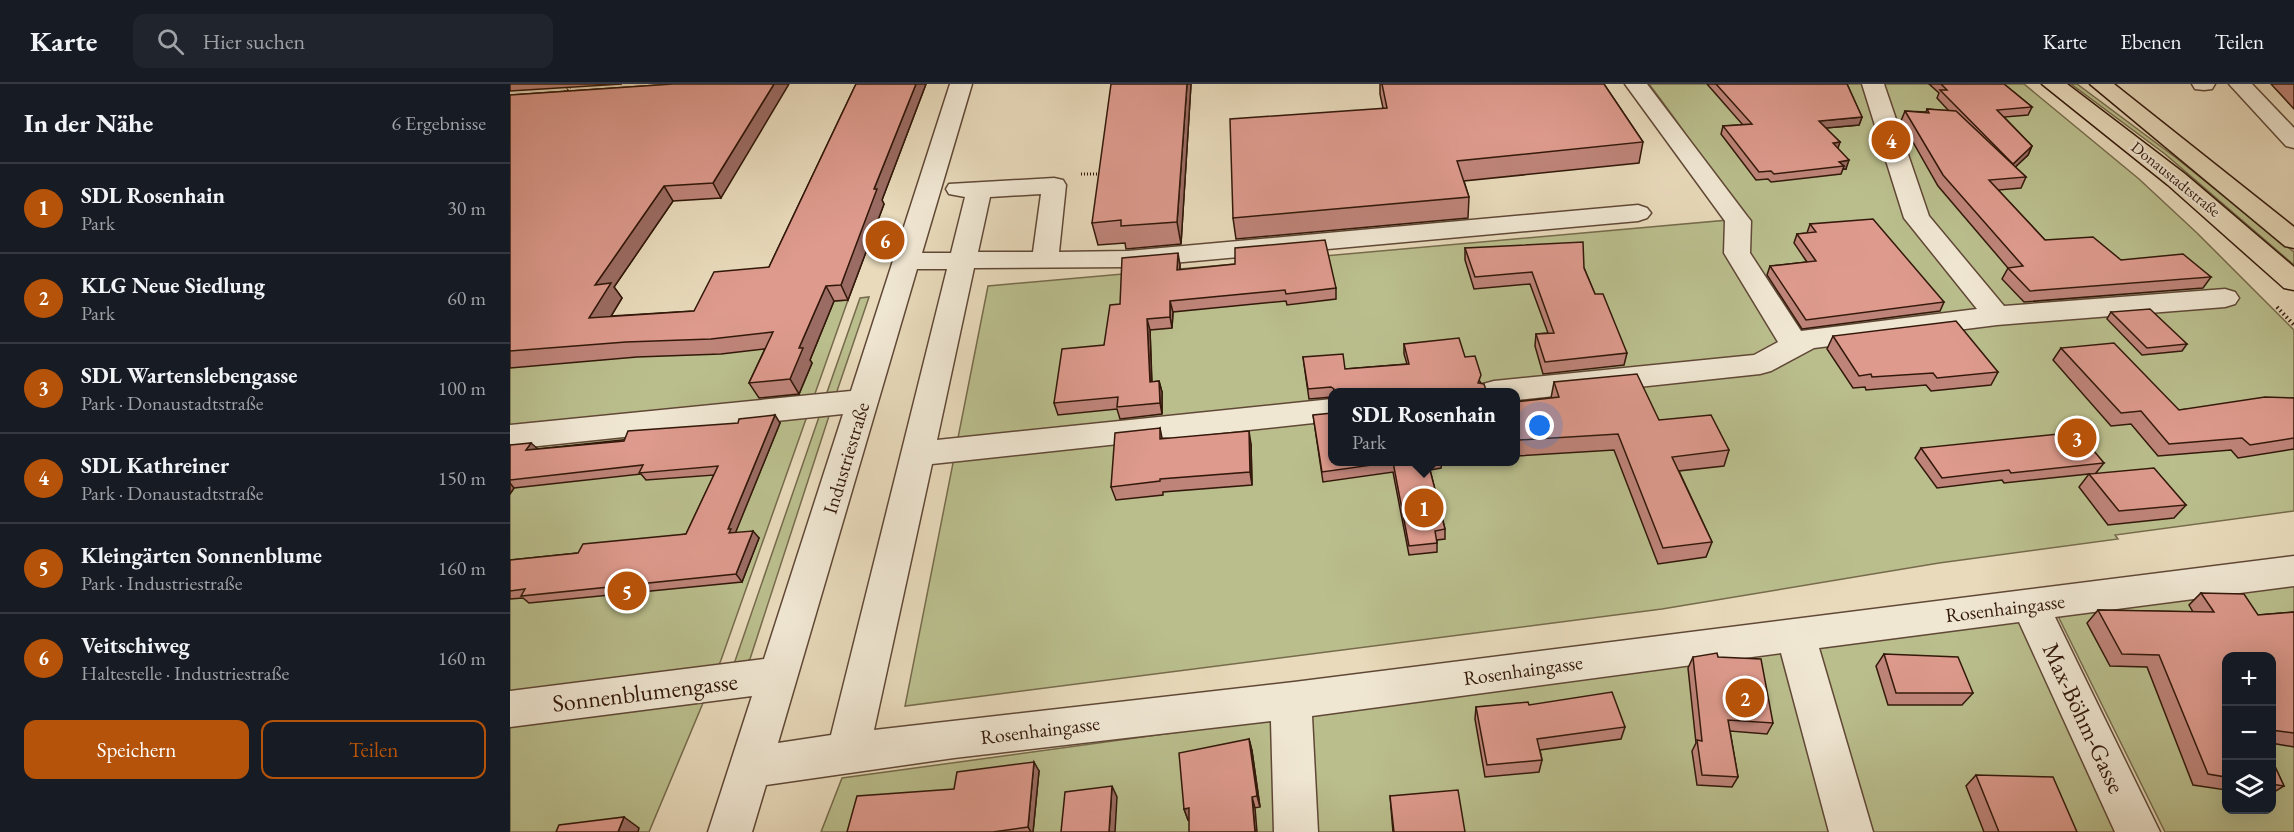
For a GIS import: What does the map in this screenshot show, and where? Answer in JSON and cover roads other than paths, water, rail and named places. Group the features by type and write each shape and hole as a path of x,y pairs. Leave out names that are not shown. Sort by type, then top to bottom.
{"main road":[{"name":"Donaustadtstraße","path":"2053,84 2115,130 2228,221 2294,282"},
{"name":"Donaustadtstraße","path":"2101,84 2294,240"}],"street":[{"name":"Industriestraße","path":"730,832 961,84"},
{"path":"1636,84 1738,221 1737,253 1795,345"},
{"path":"1873,84 1917,218 1997,316"},
{"path":"2240,84 2294,141"},
{"path":"929,189 1054,185 1045,260"},
{"path":"848,753 979,189"},
{"path":"906,261 1128,259 1638,213"},
{"path":"1520,390 1760,364 1808,339 1997,316 2225,298"},
{"path":"510,436 863,401"},
{"path":"917,454 1328,410"},
{"name":"Rosenhaingasse","path":"751,767 848,753 1291,701 2294,571"},
{"name":"Max-Böhm-Gasse","path":"2030,604 2138,832"},
{"path":"1795,634 1851,832"},
{"name":"Sonnenblumengasse","path":"510,709 780,675"},
{"path":"1291,701 1296,832"}],"place":[{"name":"SDL Kathreiner","path":"1891,140"},
{"name":"Veitschiweg","path":"885,240"},
{"name":"SDL Wartenslebengasse","path":"2077,438"},
{"name":"SDL Rosenhain","path":"1424,508"},
{"name":"Kleingärten Sonnenblume","path":"627,591"},
{"name":"KLG Neue Siedlung","path":"1745,698"}]}
